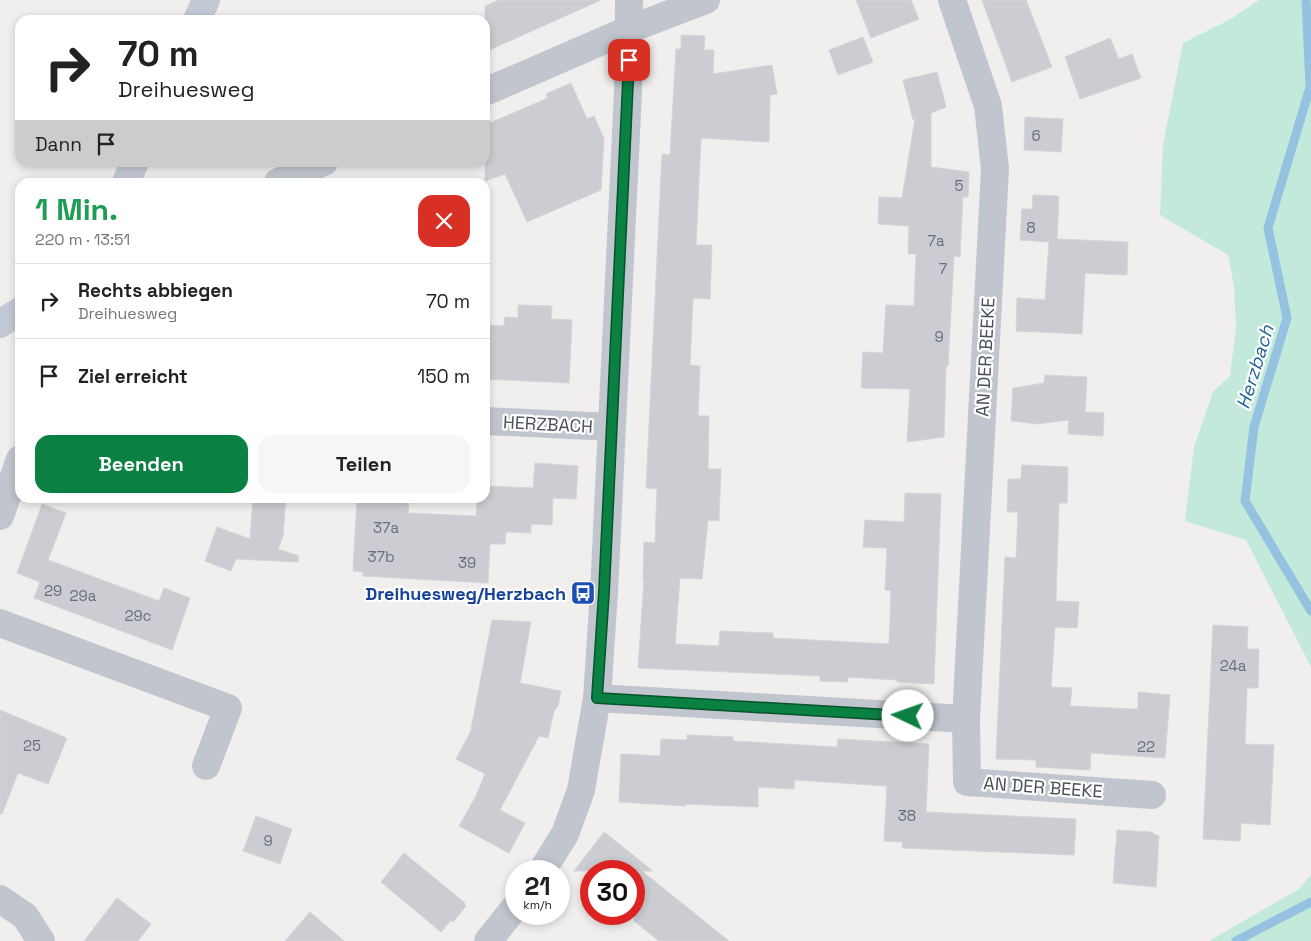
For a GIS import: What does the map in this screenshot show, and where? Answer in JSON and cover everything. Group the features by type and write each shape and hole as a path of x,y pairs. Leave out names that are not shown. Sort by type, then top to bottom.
{"street":[{"path":"200,15 206,0"},
{"path":"549,860 565,834 581,790 597,698 604,592 628,92 629,0"},
{"path":"490,90 630,29 706,0"},
{"name":"AN DER BEEKE","path":"952,0 988,106 995,169 966,719 967,782 1152,795"},
{"path":"287,178 312,167"},
{"path":"0,324 15,314"},
{"name":"HERZBACH","path":"490,421 611,427"},
{"path":"0,516 15,473"},
{"path":"0,623 228,708 206,766"},
{"path":"597,698 966,719"},
{"path":"0,899 25,916 41,941"},
{"path":"488,941 505,920"}],"green space":[{"path":"1259,0 1311,0 1311,667 1246,540 1185,521 1194,447 1213,392 1230,376 1236,327 1234,286 1228,255 1160,215 1163,145 1183,43 1231,19"},
{"path":"1311,875 1311,941 1209,941 1299,889"}],"building":[{"path":"499,0 601,0 490,50 490,15 485,15 485,6"},
{"path":"856,0 911,0 919,19 871,38"},
{"path":"982,0 1026,0 1052,67 1012,82"},
{"path":"681,35 705,36 704,50 714,50 713,74 772,65 777,94 770,95 769,142 701,138 696,245 712,245 710,299 693,298 690,365 700,366 698,416 709,416 708,469 721,469 719,521 708,520 702,579 680,578 675,644 719,646 720,631 773,633 773,638 889,644 891,591 885,590 887,548 863,547 865,520 904,522 905,493 941,494 934,684 848,677 848,682 820,681 820,676 638,668 644,580 644,542 655,543 657,489 646,488 662,154 670,155 676,49 681,49"},
{"path":"863,37 873,62 838,75 829,50"},
{"path":"1110,38 1119,59 1132,54 1141,78 1080,99 1065,57"},
{"path":"937,72 946,107 931,113 931,167 969,172 968,197 963,197 960,257 954,256 948,366 946,366 944,437 907,442 910,389 861,388 863,352 883,353 886,305 914,306 916,254 908,254 909,226 878,224 879,197 902,198 915,119 913,120 903,80"},
{"path":"571,83 587,119 594,116 604,139 601,190 527,222 505,174 490,179 485,178 485,167 490,167 490,123 548,98 546,94"},
{"path":"1025,117 1063,119 1061,152 1024,150"},
{"path":"1033,195 1059,196 1057,239 1128,242 1127,275 1085,273 1082,334 1016,331 1017,298 1045,300 1049,242 1020,240 1022,209 1032,209"},
{"path":"518,305 552,306 551,319 572,320 569,383 490,379 490,325 504,326 505,317 518,318"},
{"path":"1045,375 1087,377 1085,412 1104,413 1103,436 1068,434 1069,420 1037,424 1011,421 1013,388 1044,383"},
{"path":"535,463 578,466 576,499 553,498 552,525 531,524 531,533 506,532 505,544 490,544 488,583 363,576 363,572 353,571 357,503 409,503 408,513 476,516 477,503 490,503 490,486 533,488"},
{"path":"1022,465 1068,467 1067,503 1059,503 1056,601 1079,602 1077,628 1055,627 1051,687 1072,688 1070,706 1138,709 1138,692 1170,695 1165,758 1091,753 1090,770 1036,767 1036,760 996,759 1005,557 1016,558 1018,512 1007,512 1008,479 1021,479"},
{"path":"253,503 286,503 283,536 278,549 299,556 298,562 236,559 231,571 205,561 217,527 250,539"},
{"path":"42,504 66,513 48,560 159,601 164,588 190,598 172,650 34,598 40,582 17,573"},
{"path":"492,620 531,622 520,683 561,691 548,738 539,736 500,810 525,823 509,853 459,826 475,798 485,774 456,759 472,729"},
{"path":"1213,625 1248,627 1247,649 1259,649 1258,688 1247,688 1245,744 1274,745 1270,825 1241,823 1240,841 1203,839"},
{"path":"0,710 67,738 48,784 18,773 2,814 0,814"},
{"path":"687,735 733,737 733,741 837,747 838,739 929,744 926,812 1076,819 1074,855 902,848 903,842 884,841 887,786 795,780 794,789 758,787 758,807 686,804 686,806 619,802 621,754 660,756 661,739 687,740"},
{"path":"256,816 292,829 280,864 243,851"},
{"path":"1117,830 1150,832 1159,836 1156,887 1113,883"},
{"path":"604,832 639,860 582,860"},
{"path":"404,853 465,903 466,906 453,922 451,920 441,932 381,882"},
{"path":"580,863 580,871 574,871"},
{"path":"645,865 653,871 645,871"},
{"path":"645,873 729,941 659,941 639,925 645,925"},
{"path":"117,898 151,924 138,941 84,941"},
{"path":"310,912 344,941 285,941"}],"waterway":[{"name":"Herzbach","path":"1306,0 1310,87 1268,228 1287,318 1254,427 1245,501 1311,611"},
{"name":"Herzbach","path":"1236,941 1311,902"}],"place":[{"name":"Dreihuesweg/Herzbach","path":"583,593"}],"route":[{"path":"629,60 604,592 597,698 908,716"}]}
